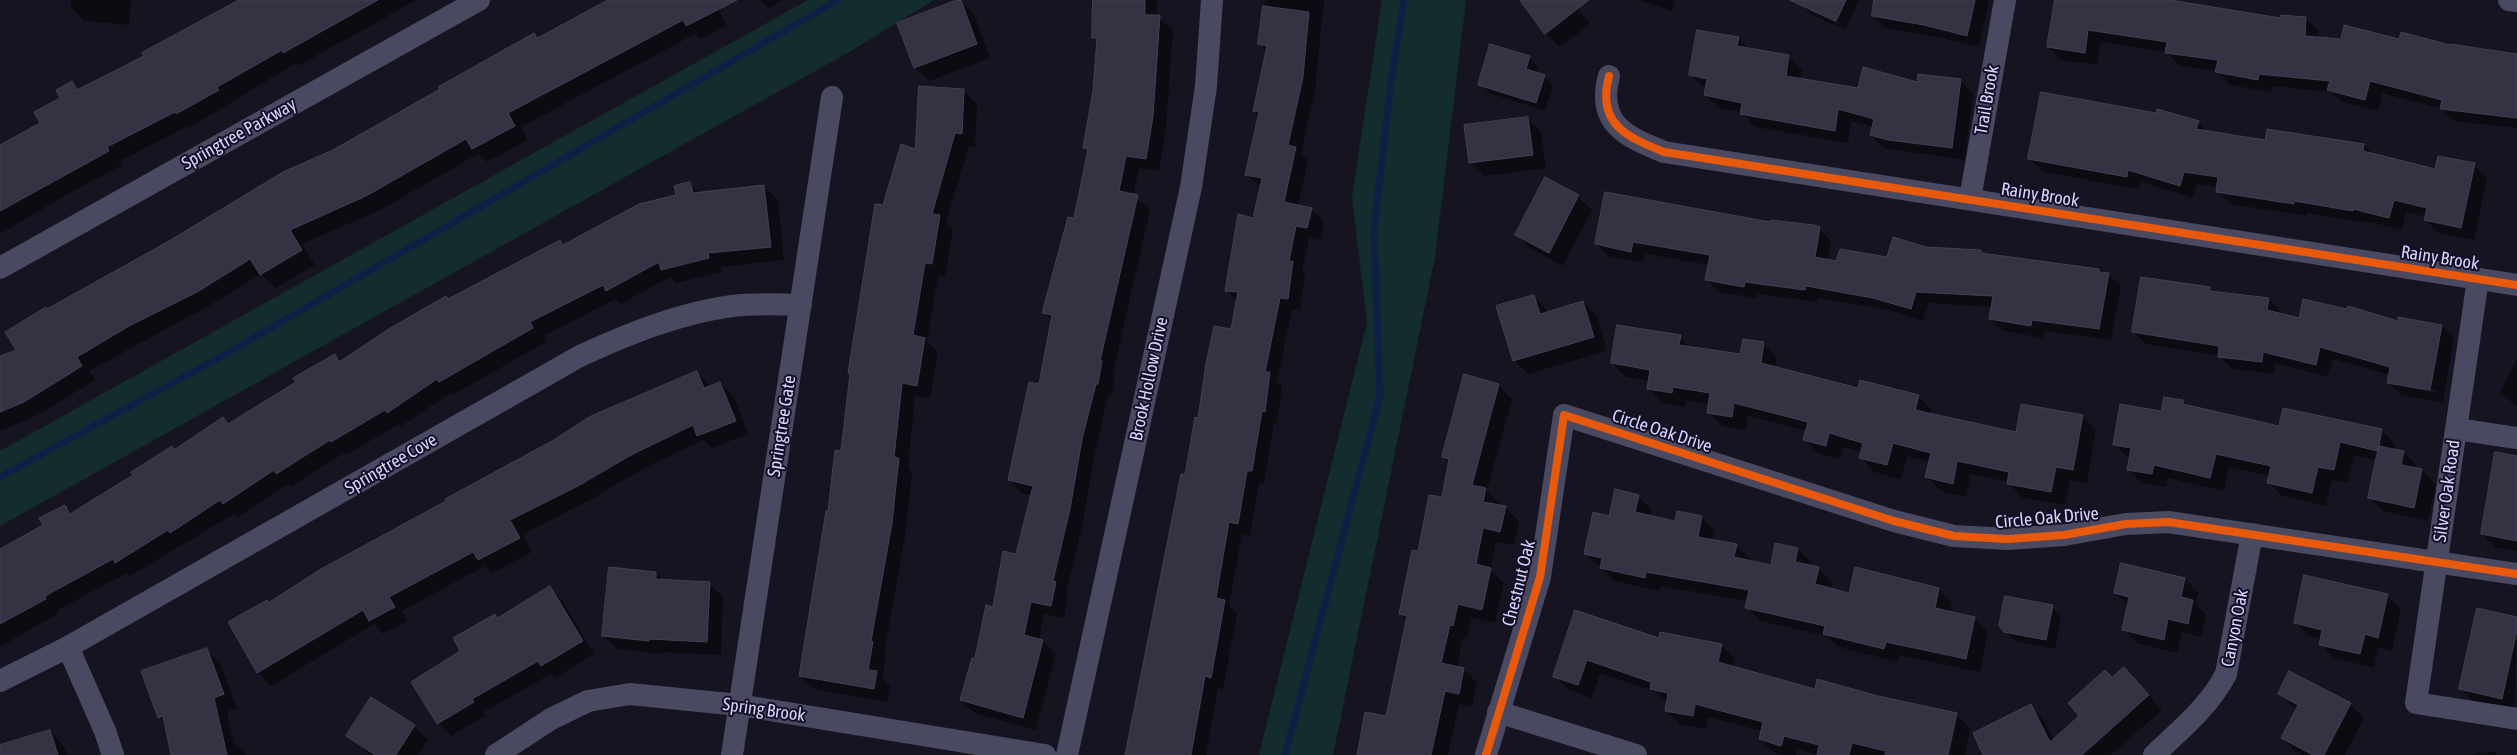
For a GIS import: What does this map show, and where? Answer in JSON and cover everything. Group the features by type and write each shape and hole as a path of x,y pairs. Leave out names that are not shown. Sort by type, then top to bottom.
{"street":[{"name":"Springtree Parkway","path":"0,268 479,0"},
{"name":"Brook Hollow Drive","path":"1067,755 1191,187 1206,86 1212,0"},
{"name":"Trail Brook","path":"1970,200 2005,0"},
{"path":"2509,0 2517,1"},
{"name":"Rainy Brook","path":"1610,76 1606,87 1607,108 1616,124 1630,138 1664,152 2517,285"},
{"name":"Springtree Gate","path":"732,755 832,96"},
{"name":"Silver Oak Road","path":"2478,279 2416,703 2517,719"},
{"name":"Springtree Cove","path":"0,681 68,647 580,356 633,332 730,306 760,304 801,305"},
{"name":"Circle Oak Drive","path":"1564,415 1894,520 1954,536 2007,540 2064,535 2126,524 2168,522 2517,574"},
{"name":"Chestnut Oak","path":"1486,755 1540,577 1564,415"},
{"path":"2456,429 2517,438"},
{"name":"Canyon Oak","path":"2154,755 2206,705 2218,691 2226,674 2252,534"},
{"path":"68,647 105,731 113,755"},
{"name":"Spring Brook","path":"496,755 551,719 588,701 630,694 740,705 1045,755"},
{"path":"1498,712 1636,755"}],"green space":[{"path":"808,0 934,0 851,51 0,526 0,451"},
{"path":"1382,0 1466,0 1435,257 1333,755 1259,755 1367,323 1352,197"}],"building":[{"path":"239,0 378,0 283,53 282,50 217,87 219,90 176,114 175,112 107,147 109,151 0,211 0,145 40,123 34,112 60,98 56,90 72,81 77,90 144,56 142,53"},
{"path":"608,0 737,0 686,26 683,20 508,113 515,126 472,149 466,139 366,196 290,230 302,250 260,275 250,259 199,291 129,326 77,357 82,366 24,402 0,412 0,356 16,350 5,332 46,307 47,309 169,241 283,172 333,150 440,89 438,87 534,33 537,38"},
{"path":"961,0 977,44 914,68 897,23"},
{"path":"1093,0 1145,0 1145,15 1160,15 1153,116 1146,159 1126,156 1119,191 1138,195 1100,361 1102,361 1098,384 1096,384 1082,439 1070,509 1053,581 1056,582 1051,606 1031,602 1024,635 1043,640 1023,718 960,700 972,658 975,658 986,605 993,607 1003,551 1016,554 1033,486 1008,480 1029,382 1039,384 1052,315 1042,313 1068,217 1074,218 1088,149 1083,148 1093,91 1097,38 1092,38"},
{"path":"1520,0 1589,0 1545,34"},
{"path":"1790,0 1846,0 1836,21"},
{"path":"1874,0 1975,0 1967,36 1924,25 1872,16"},
{"path":"2055,0 2170,0 2280,18 2281,15 2306,17 2305,36 2341,39 2344,25 2399,39 2401,32 2450,45 2517,54 2517,118 2440,109 2442,100 2370,81 2365,100 2327,90 2330,81 2259,74 2258,80 2215,72 2218,60 2165,53 2167,42 2088,30 2085,53 2047,47"},
{"path":"1263,6 1309,12 1303,77 1288,145 1296,147 1284,202 1312,208 1307,228 1296,226 1289,261 1293,261 1288,299 1280,298 1265,372 1270,372 1265,412 1262,411 1252,471 1247,471 1238,524 1229,522 1216,598 1225,600 1211,678 1205,676 1191,755 1125,755 1181,474 1185,475 1195,417 1198,418 1214,326 1231,329 1238,292 1225,291 1238,214 1253,218 1262,178 1245,175 1259,112 1253,111 1267,46 1258,44"},
{"path":"1697,30 1739,37 1737,46 1789,55 1786,76 1858,88 1863,67 1917,82 1918,74 1961,79 1952,148 1888,140 1870,135 1874,119 1838,109 1835,131 1740,114 1742,103 1704,95 1707,79 1689,75"},
{"path":"1490,44 1530,56 1526,69 1545,75 1536,103 1478,85"},
{"path":"919,86 964,89 962,134 955,133 932,214 940,215 932,264 925,263 913,335 925,338 917,386 902,383 894,457 899,458 892,523 871,641 873,642 868,670 877,671 874,689 799,676 826,511 828,511 835,450 841,451 850,374 848,373 875,204 883,205 901,144 915,149"},
{"path":"2041,92 2156,113 2157,109 2199,121 2196,129 2265,140 2267,129 2364,144 2363,151 2435,169 2438,156 2475,163 2461,228 2424,220 2427,208 2394,200 2389,218 2353,209 2353,211 2294,201 2294,204 2216,192 2218,177 2184,172 2180,186 2128,170 2127,177 2028,159"},
{"path":"1528,117 1533,155 1469,163 1464,125"},
{"path":"1545,177 1579,195 1549,253 1515,235"},
{"path":"690,182 693,193 764,185 771,247 708,253 709,258 661,270 659,262 606,291 603,285 530,322 533,328 439,382 437,379 387,413 385,410 331,442 330,440 276,474 274,470 223,504 220,500 170,533 168,530 115,563 113,559 45,596 46,599 0,624 0,549 43,525 39,518 65,505 70,514 133,475 131,472 172,446 174,450 223,417 228,424 296,382 293,378 335,354 339,362 392,327 446,296 448,299 560,240 563,245 639,204 676,195 674,186"},
{"path":"1605,192 1770,222 1771,220 1814,225 1820,227 1815,257 1836,261 1840,249 1887,257 1893,237 1926,247 1981,250 1981,253 2099,269 2099,272 2109,273 2099,329 2032,320 2031,326 1989,319 1993,296 1916,292 1911,309 1873,298 1806,286 1805,290 1745,282 1744,287 1705,280 1710,255 1633,242 1631,252 1595,244"},
{"path":"2141,277 2210,287 2210,291 2269,298 2267,310 2299,318 2303,299 2347,309 2348,306 2398,321 2398,317 2442,325 2430,390 2387,383 2390,367 2320,347 2316,365 2263,352 2262,362 2218,357 2219,346 2132,332"},
{"path":"1534,295 1540,314 1583,301 1594,337 1513,361 1496,306"},
{"path":"1617,325 1681,335 1679,345 1740,354 1743,339 1764,342 1761,363 1858,388 1860,380 1919,395 1915,410 2016,432 2021,404 2083,415 2073,470 2056,467 2051,492 2007,484 2009,472 1957,461 1953,484 1925,477 1931,453 1893,443 1887,465 1859,458 1863,443 1829,433 1826,446 1803,440 1808,422 1734,403 1732,417 1707,413 1710,393 1673,387 1672,393 1647,389 1650,370 1611,363"},
{"path":"697,371 704,388 720,382 736,421 697,436 693,425 631,455 578,486 510,520 520,538 478,560 473,552 389,597 395,607 369,621 363,610 257,673 228,622 267,600 268,603 321,569 552,441 591,416"},
{"path":"1464,374 1499,384 1472,485 1486,488 1483,502 1506,506 1500,532 1483,528 1476,564 1491,568 1482,610 1458,604 1453,626 1450,625 1441,663 1464,668 1459,694 1445,691 1431,755 1357,755 1365,712 1386,716 1407,616 1399,614 1412,550 1418,551 1429,495 1442,497 1449,459 1442,457"},
{"path":"2164,397 2183,400 2183,404 2279,426 2283,408 2382,429 2378,451 2340,442 2334,470 2318,467 2312,493 2267,483 2271,466 2216,454 2210,478 2154,465 2152,474 2127,470 2131,448 2113,445 2120,404 2161,411"},
{"path":"2379,446 2404,451 2401,465 2422,469 2414,508 2368,498"},
{"path":"2495,452 2517,456 2517,541 2481,534"},
{"path":"1615,489 1639,495 1635,512 1675,521 1677,511 1702,516 1698,537 1737,544 1734,557 1771,565 1775,543 1798,548 1795,562 1819,567 1815,584 1849,593 1855,567 1939,588 1935,608 1975,617 1966,659 1886,642 1884,649 1823,634 1825,626 1745,608 1749,590 1646,572 1645,578 1600,568 1602,558 1584,554 1593,512 1609,516"},
{"path":"2121,563 2185,578 2181,597 2193,600 2188,624 2168,619 2164,640 2122,630 2129,597 2114,593"},
{"path":"609,567 656,572 656,579 710,582 707,642 649,639 649,641 602,636"},
{"path":"2304,575 2388,594 2378,638 2365,634 2360,654 2319,645 2322,630 2294,623"},
{"path":"550,586 583,641 541,666 538,661 472,699 474,702 437,724 411,682 460,651 453,638 495,614 497,618"},
{"path":"2005,596 2053,605 2046,640 2004,632 1999,626"},
{"path":"2477,608 2517,617 2517,630 2502,699 2459,689"},
{"path":"1575,610 1659,638 1660,632 1722,644 1718,662 1815,689 1817,679 1878,696 1957,713 1948,755 1885,755 1886,751 1852,743 1849,755 1817,755 1819,745 1784,736 1781,746 1759,739 1763,722 1695,704 1693,716 1665,711 1668,693 1650,689 1651,682 1587,660 1578,685 1553,677"},
{"path":"207,648 224,694 214,698 227,755 171,755 163,716 158,718 141,671"},
{"path":"2124,667 2149,695 2082,755 1983,755 1973,733 2031,704 2050,742 2079,716 2068,703 2105,670 2112,677"},
{"path":"2289,671 2351,703 2324,755 2313,755 2281,738 2298,705 2278,694"},
{"path":"371,697 415,725 396,755 375,755 346,736"},
{"path":"50,730 58,755 0,755 0,745"}],"waterway":[{"path":"0,477 224,355 838,0"},
{"path":"1285,755 1380,396 1374,230 1391,82 1404,0"}],"cycle path":[{"path":"1609,76 1606,92 1607,106 1611,117 1627,134 1664,152 2517,285"},
{"path":"1486,755 1540,577 1564,415 1894,521 1954,536 2007,539 2064,535 2126,524 2168,522 2517,574"}]}
